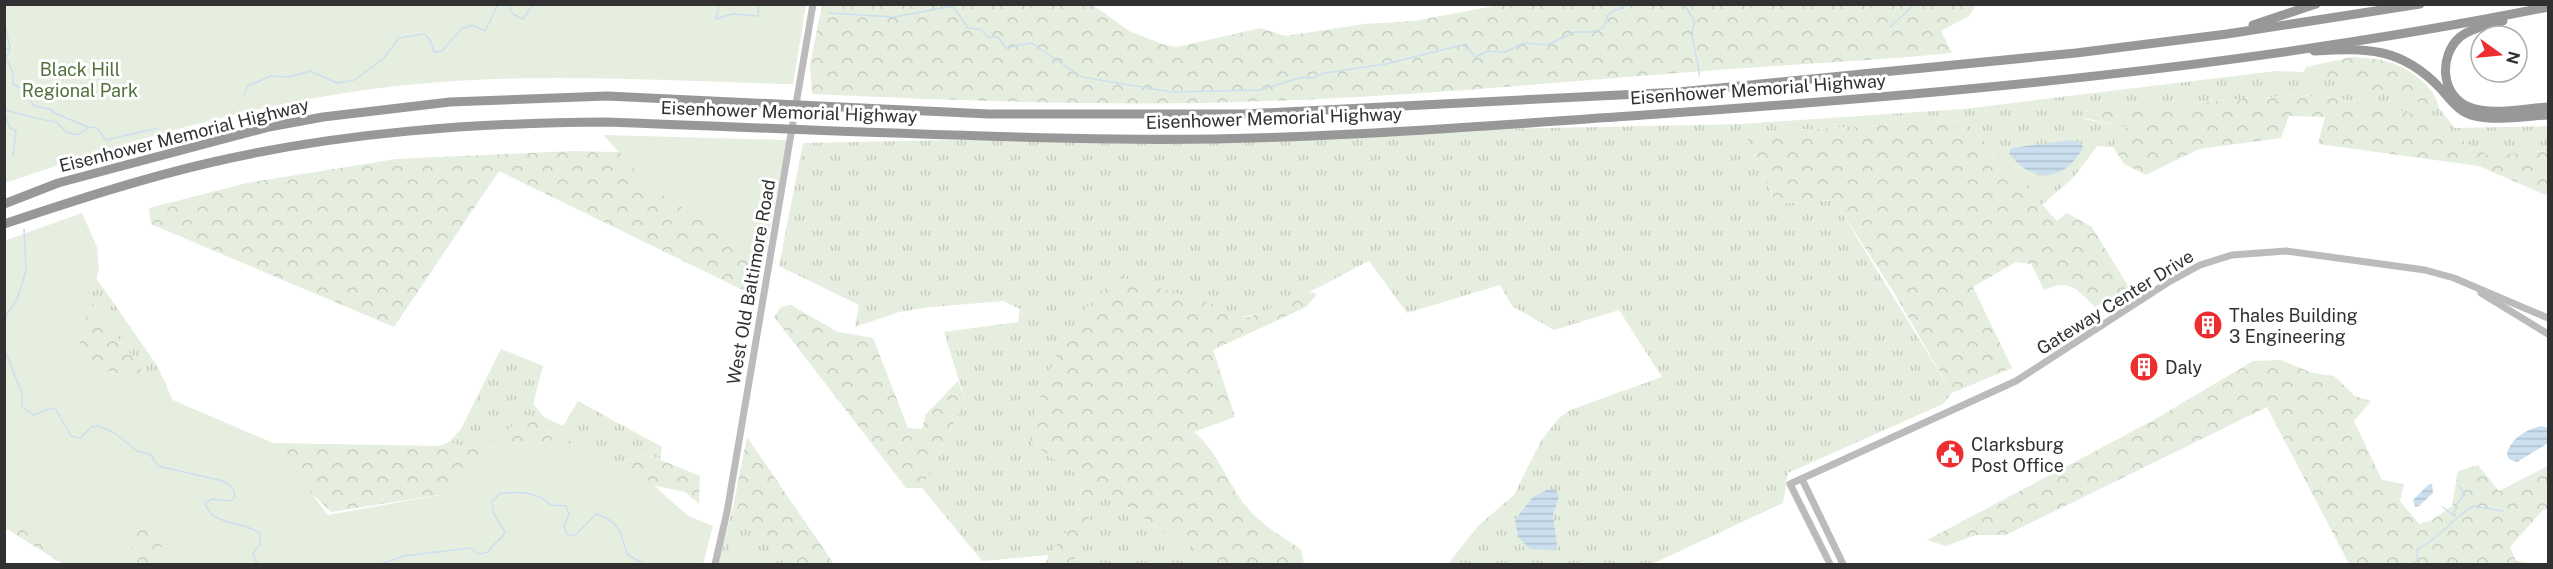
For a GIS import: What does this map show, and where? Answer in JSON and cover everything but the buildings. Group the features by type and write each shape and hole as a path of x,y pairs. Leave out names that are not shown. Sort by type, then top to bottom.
{"highway":[{"path":"2227,34 2316,4"},
{"name":"Eisenhower Memorial Highway","path":"4,204 58,183 268,128 375,110 473,100 554,96 783,103 989,114 1242,114 1679,92 2019,59 2227,34 2420,4"},
{"path":"2548,7 2466,33 2450,50 2445,68 2451,92 2471,108 2493,110 2548,107"},
{"name":"Eisenhower Memorial Highway","path":"4,224 55,207 214,162 303,145 414,130 548,122 1115,139 1263,138 1786,105 2049,83 2228,59 2548,7"},
{"path":"2228,59 2371,49 2413,64 2465,113 2497,118 2548,116"}],"street":[{"name":"West Old Baltimore Road","path":"715,564 729,501 813,4"},
{"name":"Gateway Center Drive","path":"1830,564 1790,484 2016,381 2167,283 2200,265 2232,255 2286,251 2372,262 2438,273 2548,318"},
{"name":"Gateway Center Drive","path":"2474,288 2507,311 2548,334"},
{"path":"1802,479 1843,564"}],"green space":[{"name":"Black Hill Regional Park","path":"4,5 806,5 793,84 558,78 464,80 364,90 312,98 208,121 106,150 5,183"},
{"path":"822,5 1093,5 1129,31 1165,45 1177,47 1261,28 1285,36 1365,24 1414,21 1499,5 1976,5 1969,16 1941,31 1952,53 1893,58 1439,92 1214,103 984,101 812,94 810,64"},
{"path":"2352,57 2385,61 2411,72 2432,92 2439,108 2304,72 2306,67"},
{"path":"2276,71 2304,72 2439,108 2455,128 2548,126 2548,151 2487,155 2419,115 2337,98 2299,95 2083,111 2084,119 2128,127 2113,147 2097,146 2074,177 2042,205 1965,120 1745,133 1776,204 1834,200 1952,393 1943,404 1788,473 1783,503 1652,564 1448,564 1478,526 1514,495 1541,441 1558,419 1570,410 1662,377 1619,310 1554,330 1512,306 1500,285 1407,313 1369,261 1298,297 1258,313 1241,317 1228,316 1213,304 1032,444 1083,478 1077,519 1049,555 982,561 922,488 965,400 944,332 1018,322 1020,309 1003,301 931,307 899,312 855,327 859,305 779,266 803,143 1741,124 1963,109"},
{"path":"2299,95 2337,98 2419,115 2487,155 2548,151 2548,196 2479,166 2318,144 2325,117 2289,116 2281,138 2199,149 2146,175 2124,164 2113,147 2127,127 2084,118 2082,111"},
{"path":"1965,120 2057,221 2067,213 2092,227 2130,289 2095,307 2078,291 2067,285 2044,290 2031,264 2016,262 1973,287 2012,368 1952,393 1893,291 1834,200 1776,204 1745,133"},
{"path":"603,135 787,140 764,260 653,189"},
{"path":"573,151 773,156 745,291 499,171 394,327 151,224 149,208 247,183 396,159"},
{"path":"82,213 97,247 99,268 75,362 152,382 168,398 273,443 328,515 451,493 503,441 568,443 640,473 688,516 713,526 703,564 153,564 169,531 143,519 126,564 68,564 18,526 5,520 4,241"},
{"path":"67,236 158,367 185,428 84,292 4,245"},
{"path":"4,267 84,292 185,428 273,443 440,446 449,442 460,446 471,446 481,445 499,436 526,415 559,430 574,453 610,467 646,454 700,476 699,504 685,492 652,485 451,493 331,512 306,488 253,564 63,564 5,528"},
{"path":"1118,276 1213,304 1229,316 1249,317 1310,292 1317,294 1306,307 1213,350 1235,417 1194,432 1210,449 1245,505 1264,524 1301,549 1304,564 1203,564 1193,547 1160,529 1099,487 1073,564 1045,564 1049,555 1077,519 1083,478 1032,444 1028,429 1055,358 1081,313"},
{"path":"791,305 838,332 873,338 908,428 922,429 926,414 958,381 965,400 922,488 906,488 774,317 781,307"},
{"path":"501,349 543,366 533,404 544,417 563,426 578,401 662,447 660,459 645,454 610,467 574,453 526,415 500,436 481,445 461,446 449,442 461,429"},
{"path":"2280,360 2313,373 2334,376 2355,396 2371,401 2354,421 2382,480 2404,484 2400,501 2419,524 2432,520 2452,506 2458,471 2478,465 2499,491 2548,466 2548,509 2543,510 2510,547 2516,561 2537,564 2349,564 2267,407 2006,535 1976,535 1946,546 1927,540 2152,421 2253,361"},
{"path":"747,437 834,564 787,564 758,529 733,507"},
{"path":"1099,487 1160,529 1193,547 1203,564 1073,564"},
{"path":"733,507 758,529 787,564 718,564"},
{"path":"733,535 753,543 773,564 725,564"}],"water":[{"path":"2071,140 2081,143 2083,148 2067,167 2057,173 2037,174 2027,170 2009,153 2012,148"},
{"path":"2541,426 2548,428 2548,443 2517,462 2509,459 2507,454 2515,439"},
{"path":"2432,484 2433,493 2415,507 2413,500 2428,485"},
{"path":"1548,489 1556,490 1559,496 1553,515 1557,546 1553,550 1530,549 1518,537 1515,520 1532,498"}],"waterway":[{"path":"244,95 248,86 271,76 289,77 310,71 337,83 354,80 383,59 399,38 424,34 430,40 434,52 442,51 461,29 472,25 485,31 498,4"},
{"path":"508,4 513,14 523,19 533,4"},
{"path":"719,4 716,19 732,14 758,16 759,4"},
{"path":"829,13 894,17 953,6 968,28 980,29 988,37 998,37 1006,48 1031,43 1082,77 1172,92 1260,90 1302,77 1312,78 1325,73 1386,64 1466,44 1475,57 1488,51 1505,52 1524,43 1547,45 1575,32 1592,32 1603,28 1609,13 1630,4"},
{"path":"1684,4 1695,22 1692,35 1699,76"},
{"path":"1890,27 1915,4"},
{"path":"4,21 10,48 4,50"},
{"path":"10,48 6,58 13,73 13,84 22,89 34,106 52,110 54,113 88,127"},
{"path":"4,93 4,99"},
{"path":"4,110 57,122 66,132 78,135 89,127 97,128 106,140 158,128"},
{"path":"4,113 10,128 16,131 13,155"},
{"path":"24,229 26,270 18,297 6,316 5,324 5,350 22,394 22,406 33,415 52,408 56,410 71,436 81,438 91,427 99,426 115,433 137,451 150,454 158,466 223,481 233,488 235,497 231,501 212,499 205,503 208,510 221,519 260,533 260,545 253,553 257,564"},
{"path":"2455,516 2456,507 2465,494 2458,485"},
{"path":"381,564 404,556 470,548 479,554 488,552 505,533 494,514 492,502 500,493 514,492 540,497 551,505 566,506 569,514 564,527 567,534 574,536 596,514 610,520 621,534 627,554 643,564"},
{"path":"2412,564 2417,561 2417,549 2473,506 2502,511"},
{"path":"2443,507 2454,516"}],"place":[{"name":"Thales Building 3 Engineering","path":"2208,325"},
{"name":"Daly","path":"2144,367"},
{"name":"Clarksburg Post Office","path":"1950,454"}]}
